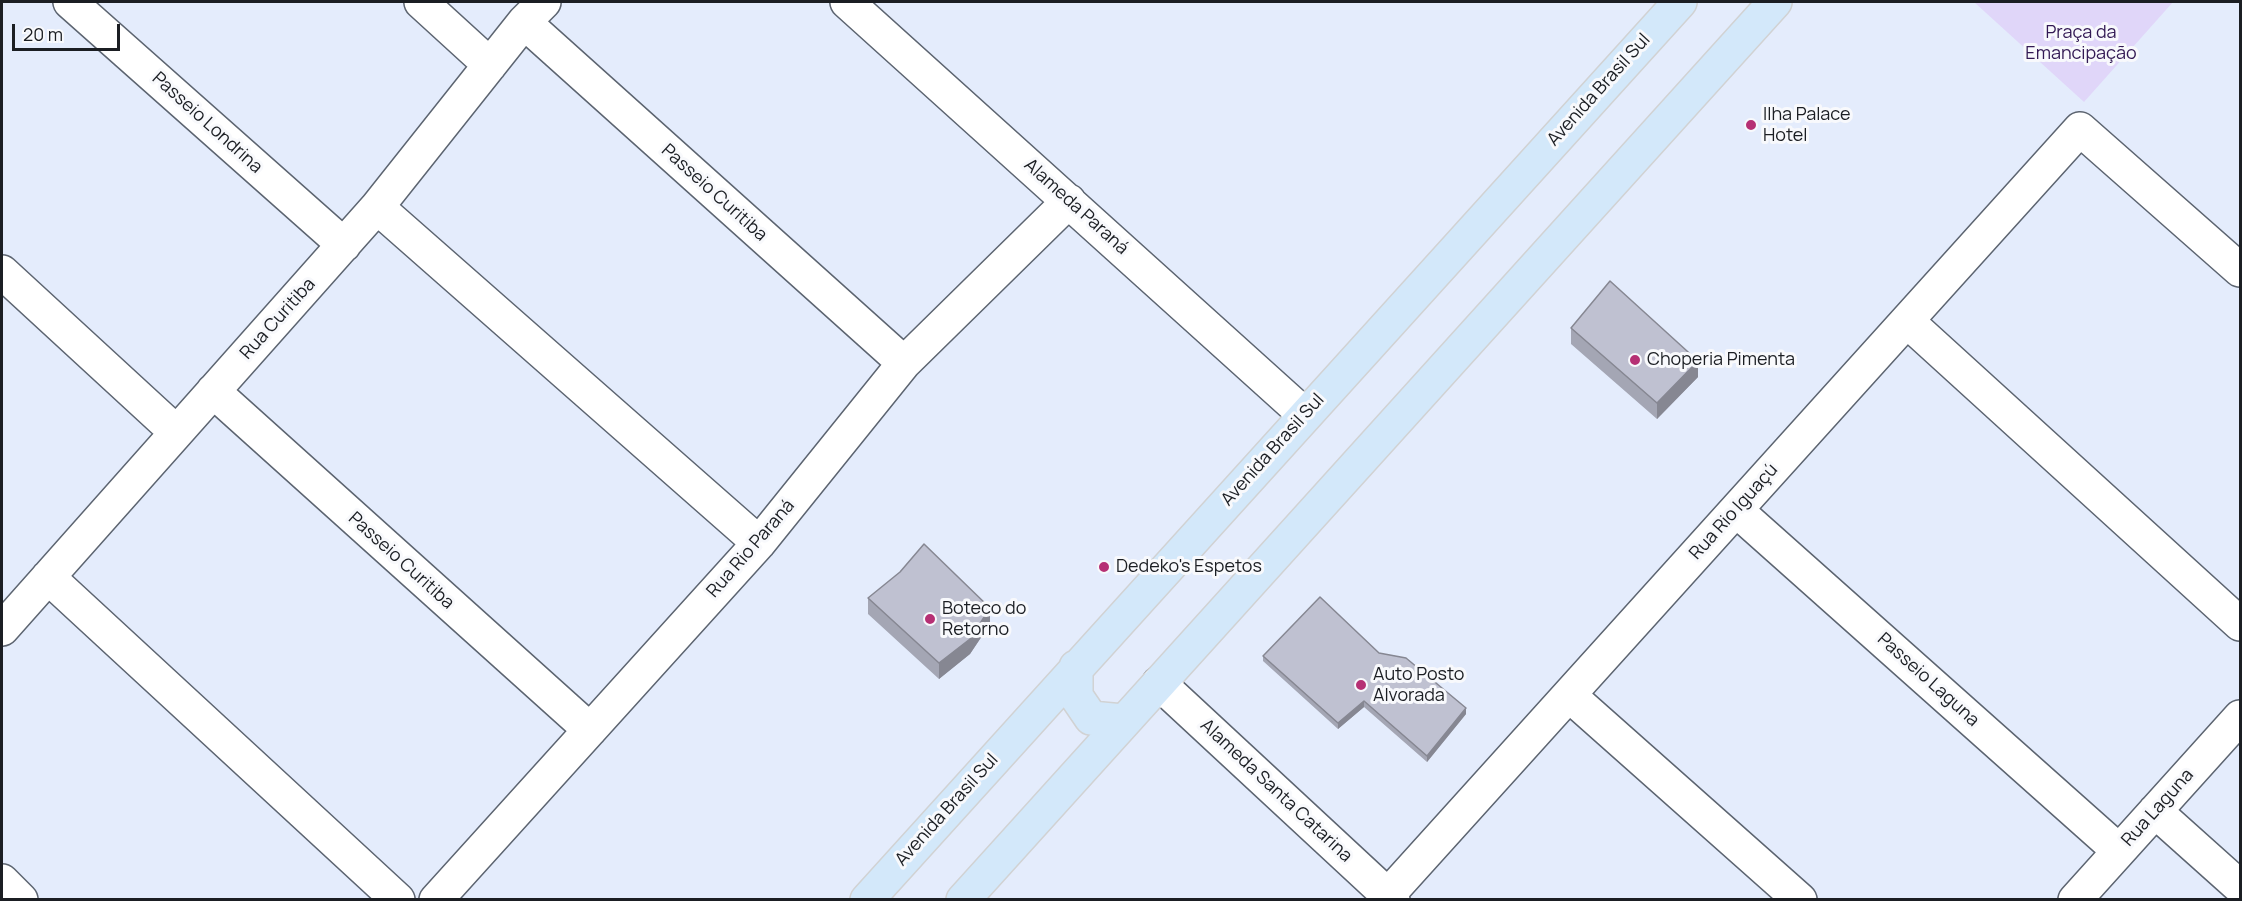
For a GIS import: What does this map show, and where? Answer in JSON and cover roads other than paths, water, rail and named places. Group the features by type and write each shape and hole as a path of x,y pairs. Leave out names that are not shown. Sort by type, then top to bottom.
{"main road":[{"name":"Avenida Brasil Sul","path":"867,900 1680,2"},
{"path":"963,900 1775,2"},
{"path":"1076,667 1076,696 1091,718 1123,721"}],"street":[{"name":"Passeio Londrina","path":"70,2 344,245"},
{"path":"421,2 490,65"},
{"name":"Alameda Paraná","path":"865,7 1069,201 1305,415"},
{"name":"Rua Curitiba","path":"4,619 48,577 344,245 534,12"},
{"name":"Passeio Curitiba","path":"534,12 904,363"},
{"name":"Rua Rio Iguaçú","path":"1391,897 1569,695 2080,129 2241,270"},
{"name":"Rua Rio Paraná","path":"436,900 759,543 904,363 1069,201"},
{"path":"377,207 759,543"},
{"path":"2,272 176,432"},
{"path":"1906,321 2241,624"},
{"name":"Passeio Curitiba","path":"213,391 590,730"},
{"name":"Passeio Laguna","path":"1736,510 2120,851"},
{"path":"48,577 398,900"},
{"name":"Alameda Santa Catarina","path":"1159,683 1391,897"},
{"path":"1569,695 1800,900"},
{"name":"Rua Laguna","path":"2075,900 2241,717"},
{"path":"2155,811 2241,887"},
{"path":"2,881 21,900"}],"place":[{"name":"Ilha Palace Hotel","path":"1751,125"},
{"name":"Choperia Pimenta","path":"1635,360"},
{"name":"Dedeko's Espetos","path":"1104,567"},
{"name":"Boteco do Retorno","path":"930,619"},
{"name":"Auto Posto Alvorada","path":"1361,685"}],"park label":[{"name":"Praça da Emancipação","path":"2081,43"}]}
